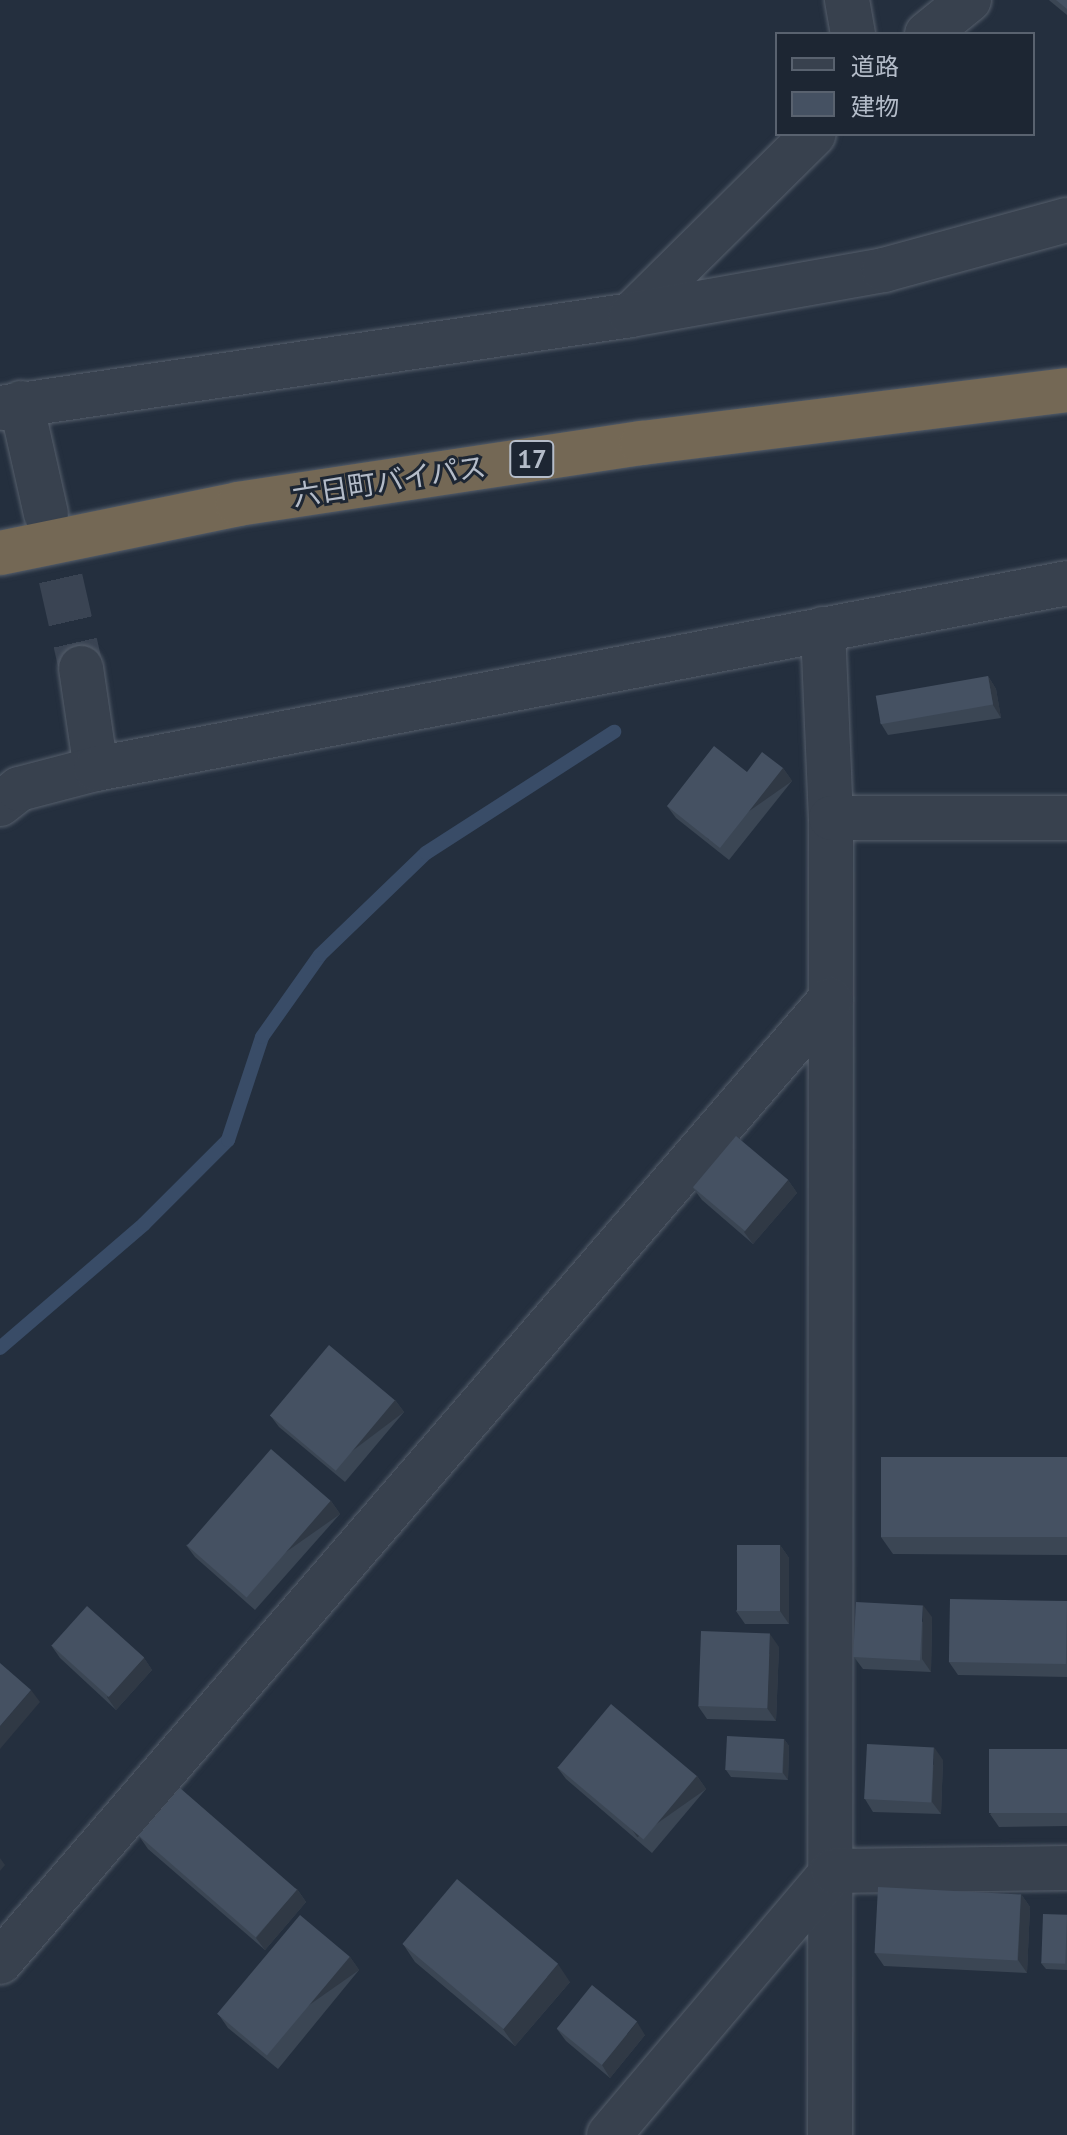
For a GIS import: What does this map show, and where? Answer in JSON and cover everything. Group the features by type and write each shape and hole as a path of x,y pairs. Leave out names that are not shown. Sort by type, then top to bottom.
{"highway":[{"name":"六日町バイパス","path":"0,553 238,504 548,457 1067,390"}],"street":[{"path":"847,0 853,32"},
{"path":"929,32 969,0"},
{"path":"631,315 812,136"},
{"path":"46,514 11,405 631,315 884,270 1067,220"},
{"path":"0,804 19,789 96,769 1067,583"},
{"path":"823,629 831,818 833,1871 830,2135"},
{"path":"81,668 96,769"},
{"path":"831,818 1067,818"},
{"path":"0,1962 830,1000"},
{"path":"609,2135 833,1871 1067,1868"}],"building":[{"path":"1056,0 1067,0 1067,9"},
{"path":"988,676 993,705 881,724 876,696"},
{"path":"714,746 747,772 762,752 783,768 720,848 667,806"},
{"path":"736,1136 788,1180 745,1231 693,1187"},
{"path":"329,1345 395,1400 336,1471 270,1415"},
{"path":"271,1449 331,1501 247,1597 187,1546"},
{"path":"881,1457 1067,1457 1067,1537 881,1537"},
{"path":"737,1545 780,1545 780,1611 737,1611"},
{"path":"950,1599 1067,1601 1066,1664 949,1662"},
{"path":"856,1602 923,1606 920,1660 853,1657"},
{"path":"87,1606 144,1658 109,1697 52,1645"},
{"path":"701,1631 770,1633 767,1708 698,1706"},
{"path":"0,1663 31,1690 0,1726"},
{"path":"611,1704 697,1776 643,1840 558,1768"},
{"path":"727,1736 784,1739 782,1773 725,1770"},
{"path":"867,1744 934,1748 931,1802 864,1799"},
{"path":"989,1749 1067,1749 1067,1813 989,1813"},
{"path":"180,1788 297,1890 256,1937 139,1836"},
{"path":"457,1879 558,1964 503,2029 402,1944"},
{"path":"878,1887 1021,1894 1017,1960 875,1953"},
{"path":"1043,1914 1067,1915 1065,1964 1041,1963"},
{"path":"300,1915 350,1957 267,2056 217,2014"},
{"path":"592,1985 637,2022 602,2065 557,2029"}],"waterway":[{"path":"0,1348 144,1224 228,1140 262,1037 320,955 426,853 614,732"}],"tunnel":[{"path":"46,514 81,668"}]}
